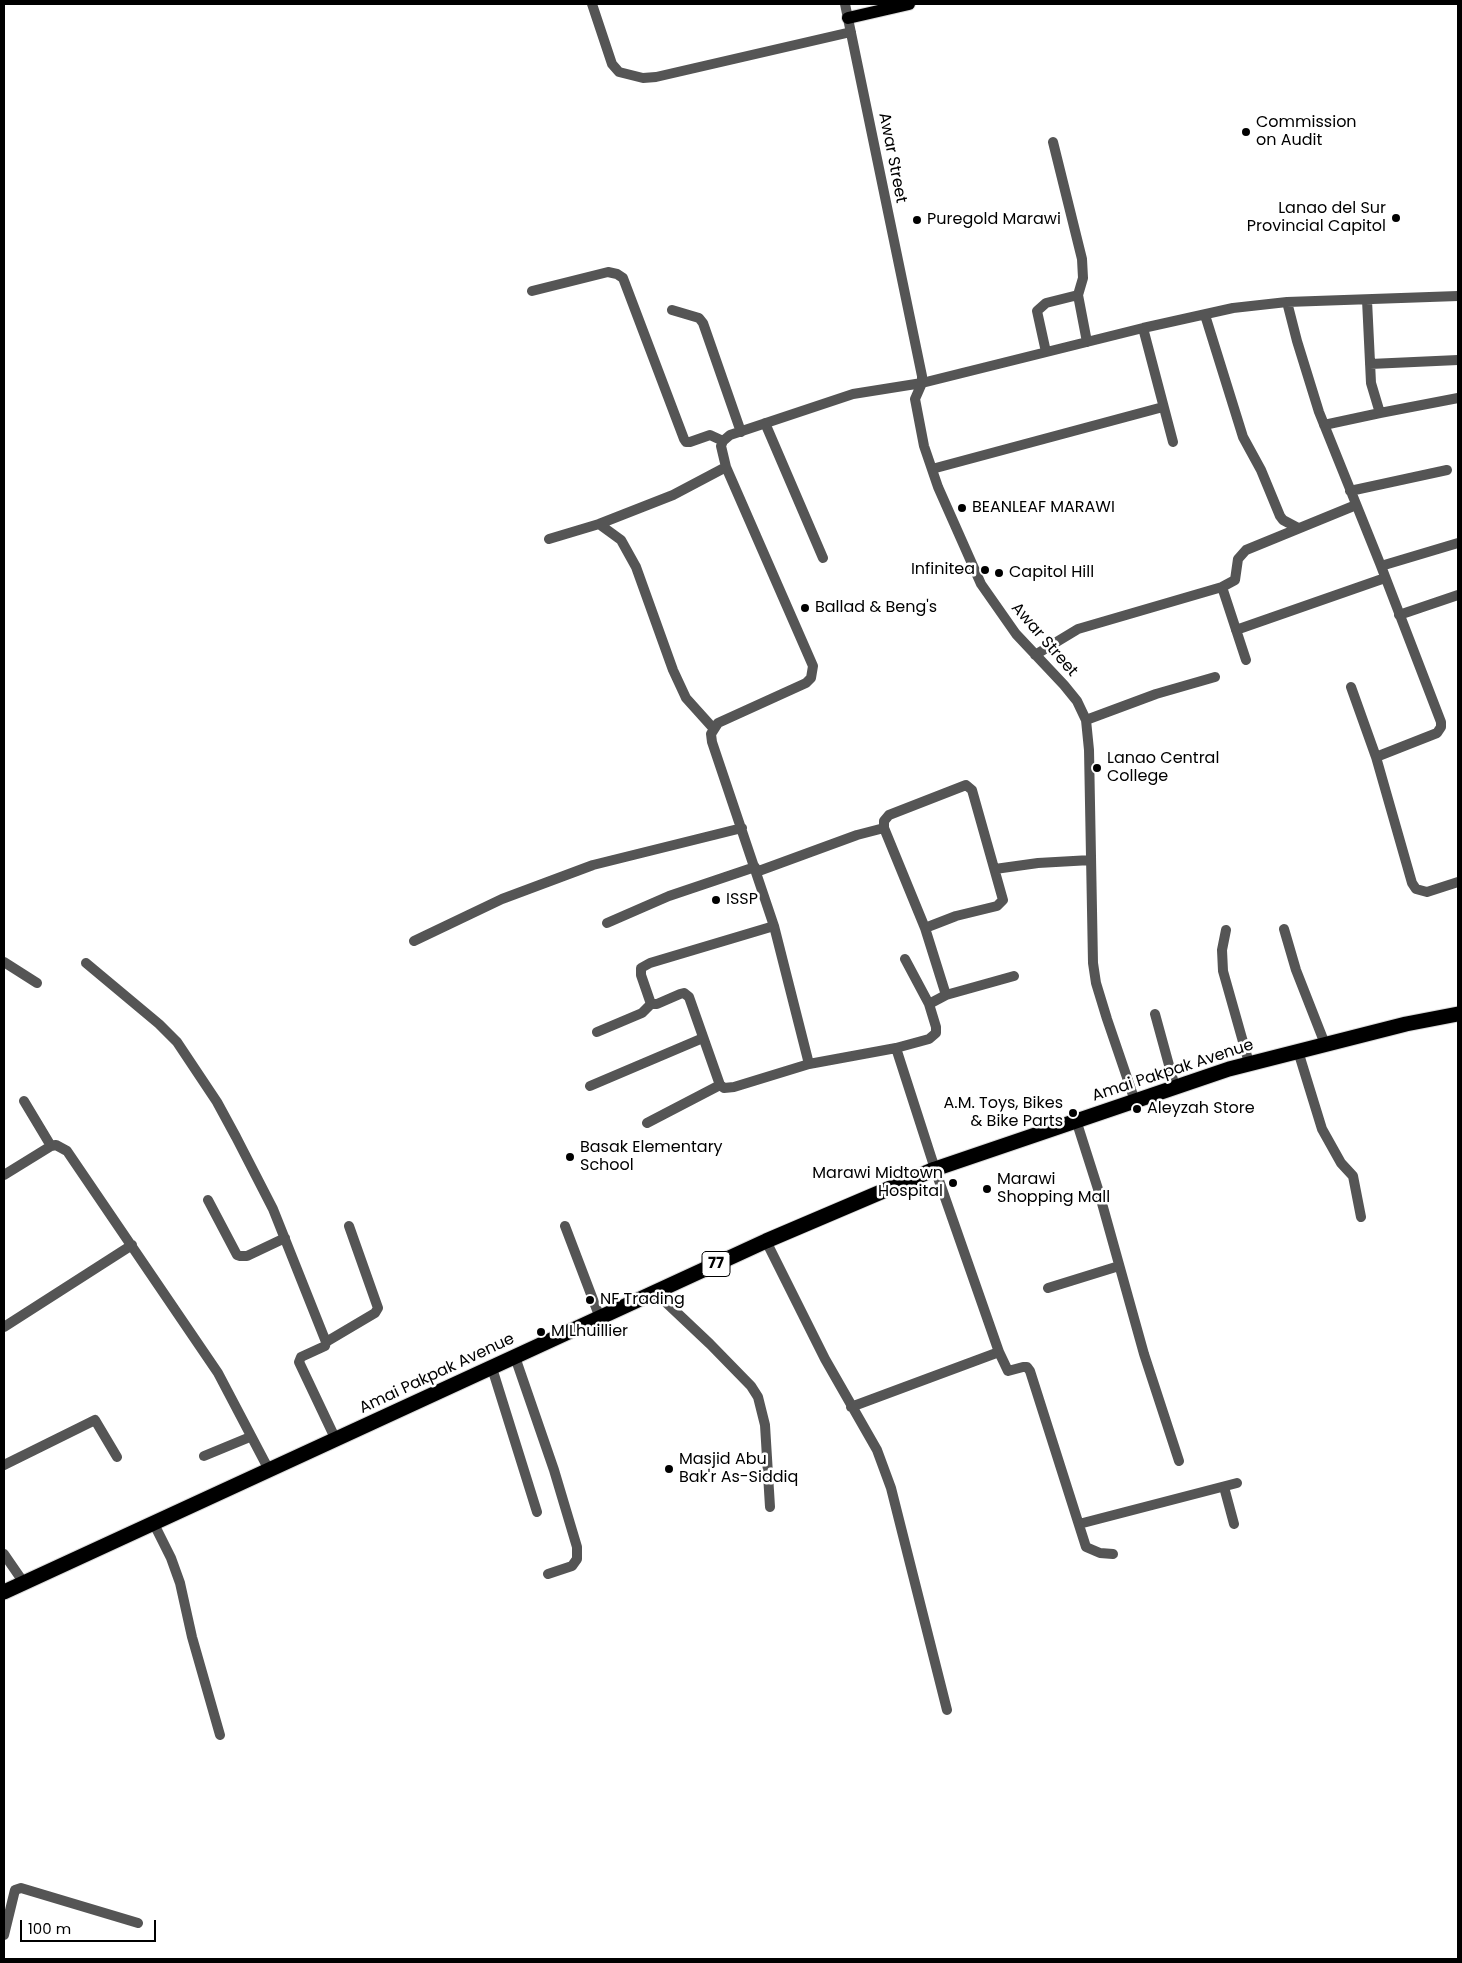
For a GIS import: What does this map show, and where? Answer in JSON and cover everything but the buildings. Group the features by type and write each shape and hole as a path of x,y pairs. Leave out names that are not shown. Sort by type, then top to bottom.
{"highway":[{"name":"Amai Pakpak Avenue","path":"4,1592 766,1241 935,1169 1135,1100 1249,1064 1406,1024 1458,1014"}],"main road":[{"path":"848,18 909,4"}],"street":[{"path":"592,4 612,64 619,72 643,78 656,77 851,32"},
{"name":"Awar Street","path":"845,4 922,383 915,399 924,446 938,487 981,584 1016,634 1064,684 1077,701 1086,720 1089,750 1091,934 1096,983 1135,1100"},
{"path":"1052,142 1082,259 1083,278 1078,295 1087,342"},
{"path":"532,291 608,272 624,278 684,439 686,442 690,442 710,435 723,441"},
{"path":"1046,352 1037,311 1046,303 1078,295"},
{"path":"809,1064 796,1006 774,926 712,742 713,728 718,723 806,683 813,673 812,666 726,467 721,446 723,441 730,436 765,423 853,394 922,383 1142,328 1246,306 1287,302 1458,296"},
{"path":"1367,300 1371,383 1380,413"},
{"path":"1287,302 1299,348 1324,425 1381,566 1442,727 1437,733 1376,757"},
{"path":"672,310 699,318 703,323 741,432"},
{"path":"1205,315 1243,437 1261,470 1282,520 1298,528"},
{"path":"1142,328 1173,442"},
{"path":"1370,364 1458,360"},
{"path":"1324,425 1458,398"},
{"path":"932,469 1163,407"},
{"path":"765,423 822,558"},
{"path":"549,539 598,524 673,495 726,467"},
{"path":"1350,491 1447,470"},
{"path":"1035,655 1078,629 1222,587 1235,580 1238,559 1246,550 1356,505"},
{"path":"598,524 621,540 632,561 686,698 713,728"},
{"path":"1381,566 1458,543"},
{"path":"1236,630 1385,578"},
{"path":"1222,587 1246,660"},
{"path":"1399,615 1458,595"},
{"path":"1086,720 1156,694 1215,676"},
{"path":"1351,687 1376,757 1412,882 1416,889 1427,892 1458,882"},
{"path":"924,928 956,916 1000,904 1003,897 972,790 966,785 889,815 884,821 884,828 924,928 946,995"},
{"path":"414,941 502,900 593,865 742,828"},
{"path":"607,923 669,896 884,828"},
{"path":"995,869 1038,863 1090,860"},
{"path":"651,1004 640,975 641,968 650,963 774,926"},
{"path":"1284,929 1299,979 1325,1044"},
{"path":"1226,930 1222,950 1223,971 1249,1064"},
{"path":"597,1032 642,1013 651,1004 657,1004 680,994 687,994 720,1085 724,1088 734,1087 809,1064 896,1048 930,1039 934,1036 936,1027 928,1004 905,959"},
{"path":"4,962 37,983"},
{"path":"86,963 159,1024 177,1042 199,1073 217,1102 273,1209 326,1342"},
{"path":"928,1004 946,995 1014,976"},
{"path":"1155,1014 1175,1087"},
{"path":"590,1086 703,1038"},
{"path":"896,1048 935,1169 999,1352 1008,1371 1023,1367 1027,1367 1030,1371 1086,1547 1113,1554"},
{"path":"1298,1051 1322,1129 1341,1163 1353,1176 1361,1217"},
{"path":"647,1123 720,1085"},
{"path":"24,1101 51,1146"},
{"path":"1076,1120 1096,1180 1144,1354 1179,1461"},
{"path":"4,1175 51,1146 56,1145 67,1151 218,1373 269,1470"},
{"path":"208,1200 237,1255 247,1256 285,1238"},
{"path":"336,1440 299,1362 301,1357 325,1346 326,1342 375,1313 378,1308 349,1226"},
{"path":"565,1226 600,1318"},
{"path":"766,1241 851,1406 871,1438 891,1488 947,1710"},
{"path":"4,1327 132,1244"},
{"path":"1048,1288 1119,1266"},
{"path":"655,1292 710,1344 751,1386 758,1397 765,1426 770,1507"},
{"path":"851,1406 999,1352"},
{"path":"515,1358 554,1470 577,1547 577,1559 572,1566 548,1574"},
{"path":"492,1368 537,1512"},
{"path":"4,1465 95,1420 116,1457"},
{"path":"204,1456 250,1436"},
{"path":"1079,1524 1237,1483"},
{"path":"1224,1487 1234,1524"},
{"path":"154,1524 171,1558 180,1583 190,1630 220,1735"},
{"path":"4,1554 24,1583"},
{"path":"4,1935 15,1890 20,1888 138,1923"}],"place":[{"name":"Commission on Audit","path":"1246,132"},
{"name":"Lanao del Sur Provincial Capitol","path":"1396,218"},
{"name":"Puregold Marawi","path":"917,220"},
{"name":"BEANLEAF MARAWI","path":"962,508"},
{"name":"Infinitea","path":"985,570"},
{"name":"Capitol Hill","path":"999,573"},
{"name":"Ballad & Beng's","path":"805,608"},
{"name":"Lanao Central College","path":"1097,768"},
{"name":"ISSP","path":"716,900"},
{"name":"Aleyzah Store","path":"1137,1109"},
{"name":"A.M. Toys, Bikes & Bike Parts","path":"1073,1113"},
{"name":"Basak Elementary School","path":"570,1157"},
{"name":"Marawi Midtown Hospital","path":"953,1183"},
{"name":"Marawi Shopping Mall","path":"987,1189"},
{"name":"NF Trading","path":"590,1300"},
{"name":"M Lhuillier","path":"541,1332"},
{"name":"Masjid Abu Bak'r As-Siddiq","path":"669,1469"}]}
